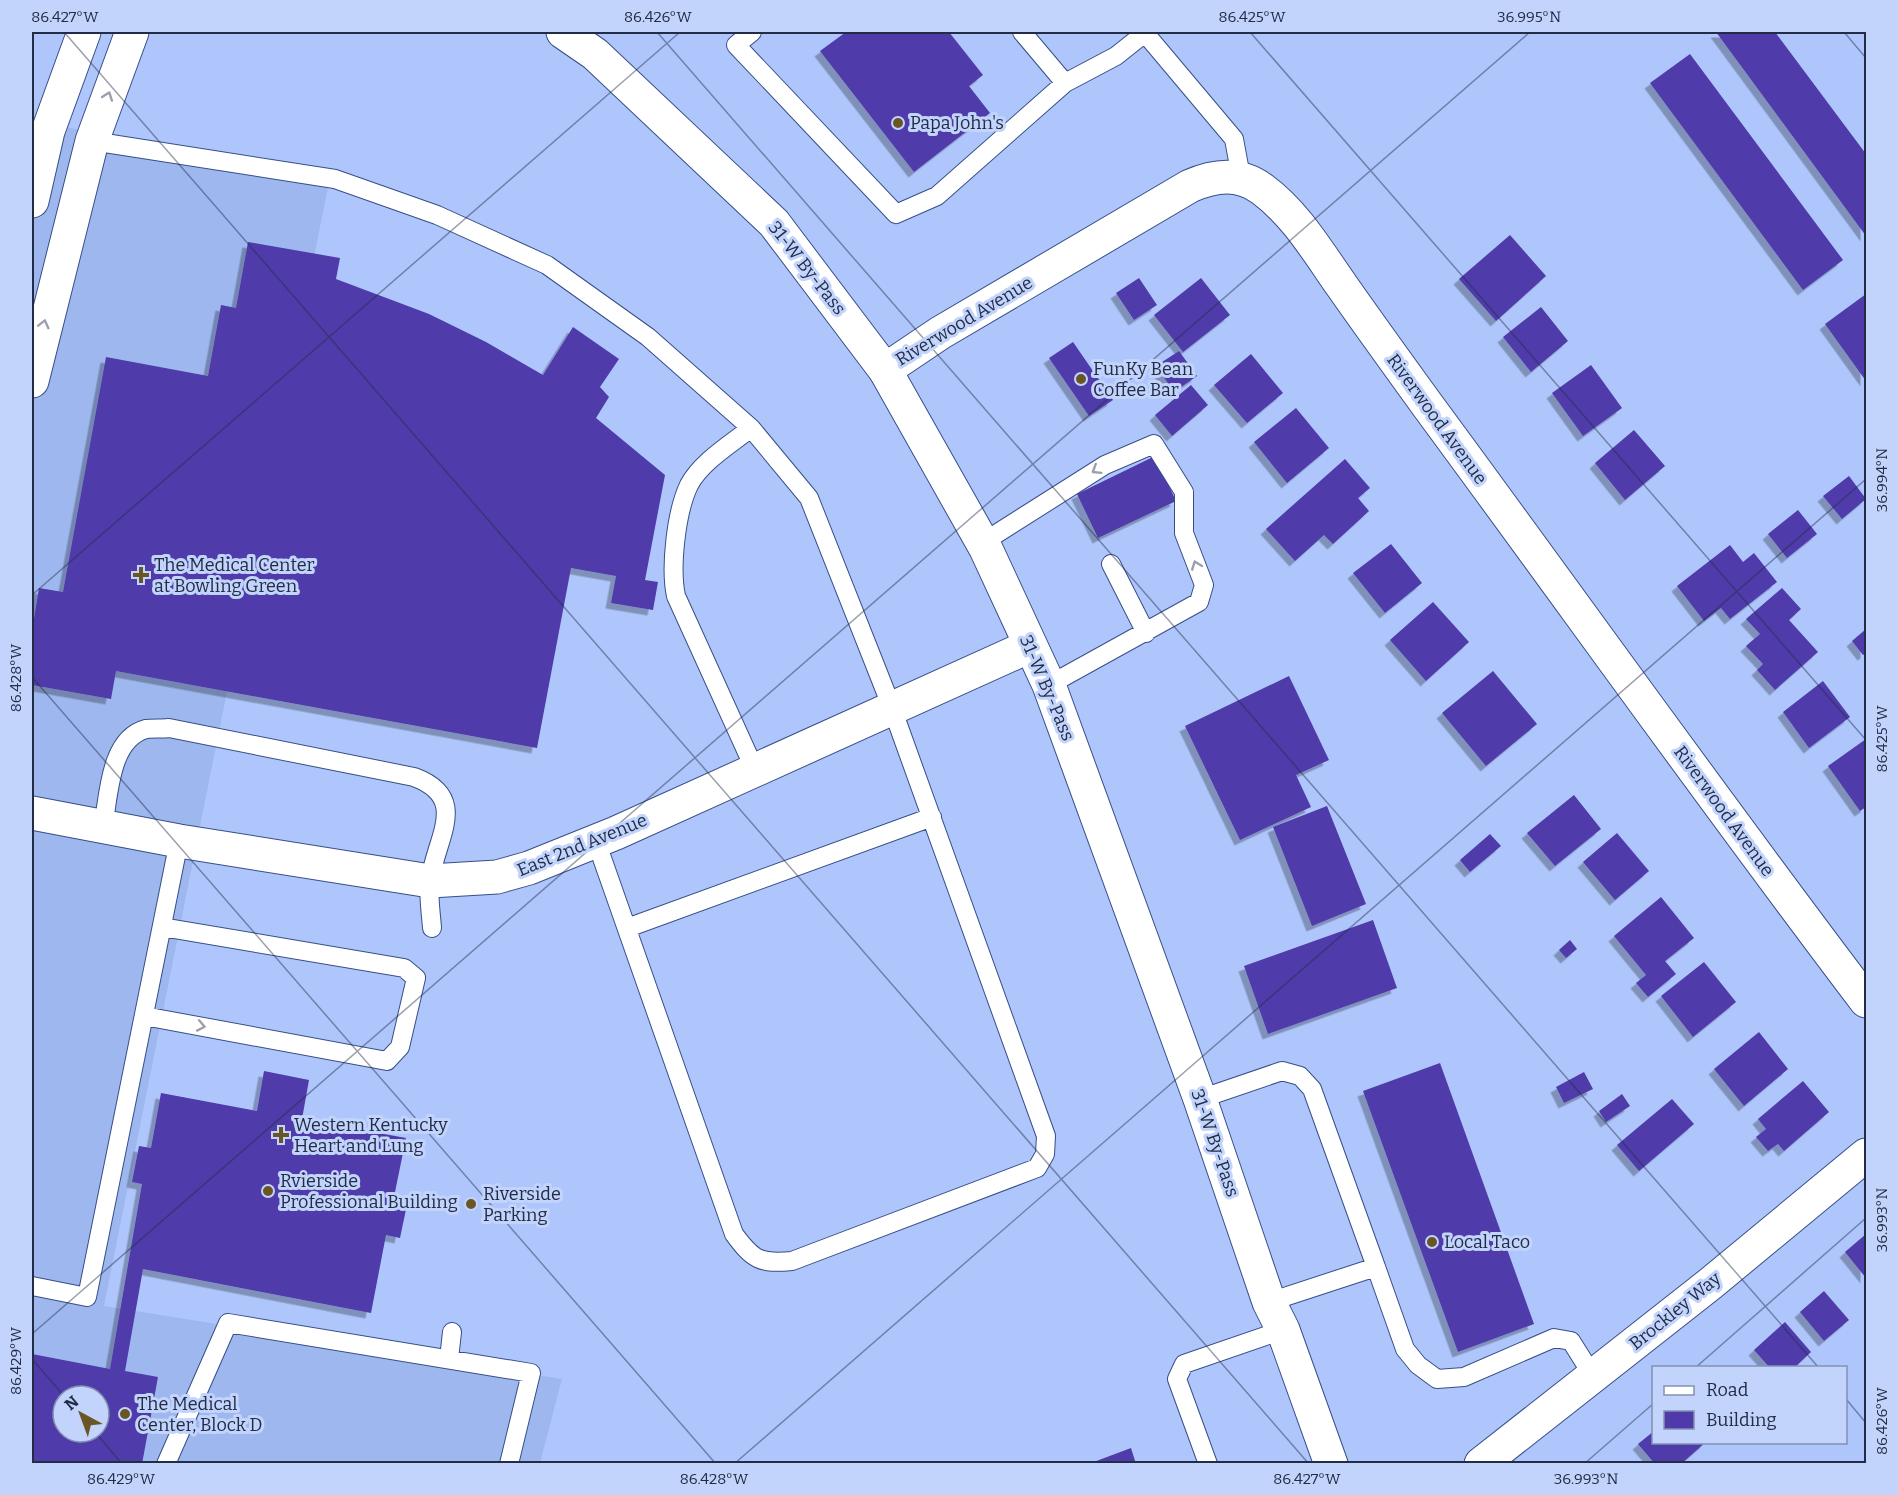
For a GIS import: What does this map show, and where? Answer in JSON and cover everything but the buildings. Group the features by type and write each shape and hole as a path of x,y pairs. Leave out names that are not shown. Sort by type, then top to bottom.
{"street":[{"path":"32,201 40,129 84,32"},
{"path":"32,381 92,141 132,32"},
{"name":"31-W By-Pass","path":"565,32 595,54 774,223 885,369 982,543 1049,685 1331,1464"},
{"path":"40,129 92,141"},
{"name":"Riverwood Avenue","path":"885,369 940,333 1182,190 1214,178 1241,177 1264,190 1304,232 1377,337 1752,851 1866,1001"},
{"name":"East 2nd Avenue","path":"32,813 179,841 430,881 497,877 529,868 596,841 1030,646"},
{"name":"Brockley Way","path":"1481,1464 1866,1155"}],"lane":[{"path":"752,32 736,45 896,214 937,196 1065,83 1116,56 1144,32 1234,139 1241,177"},
{"path":"1022,32 1065,83"},
{"path":"92,141 335,179 437,215 547,265 648,337 751,428 809,498 892,708 1046,1136 1045,1154 1037,1168 792,1261 769,1263 749,1254 734,1234 596,841"},
{"path":"751,428 706,465 689,485 678,529 671,575 676,596 755,770"},
{"path":"982,543 1105,465 1154,444 1184,492 1184,533 1204,585 1199,602 1049,685"},
{"path":"1111,564 1146,633"},
{"path":"103,826 118,754 131,737 146,729 169,728 414,777 431,783 443,797 447,817 430,881 432,928"},
{"path":"627,928 932,817"},
{"path":"32,1286 87,1297 179,841"},
{"path":"144,1016 387,1061 400,1047 416,978 404,968 162,927"},
{"path":"1200,1099 1282,1071 1300,1076 1312,1089 1405,1349 1418,1365 1437,1379 1464,1377 1554,1338 1571,1341 1593,1376"},
{"path":"1208,1464 1177,1379 1184,1364 1376,1267"},
{"path":"166,1464 228,1323 531,1373 509,1464"},
{"path":"449,1359 452,1332"}],"shaded area":[{"name":"The Medical Center at Bowling Green","path":"32,120 329,182 104,1306 562,1379 540,1463 32,1463"}],"place":[{"name":"Papa John's","path":"898,123"},
{"name":"FunKy Bean Coffee Bar","path":"1081,379"},
{"name":"The Medical Center at Bowling Green","path":"141,575"},
{"name":"Western Kentucky Heart and Lung","path":"281,1135"},
{"name":"Rvierside Professional Building","path":"268,1191"},
{"name":"Riverside Parking","path":"471,1204"},
{"name":"Local Taco","path":"1432,1242"},
{"name":"The Medical Center, Block D","path":"125,1414"}]}
